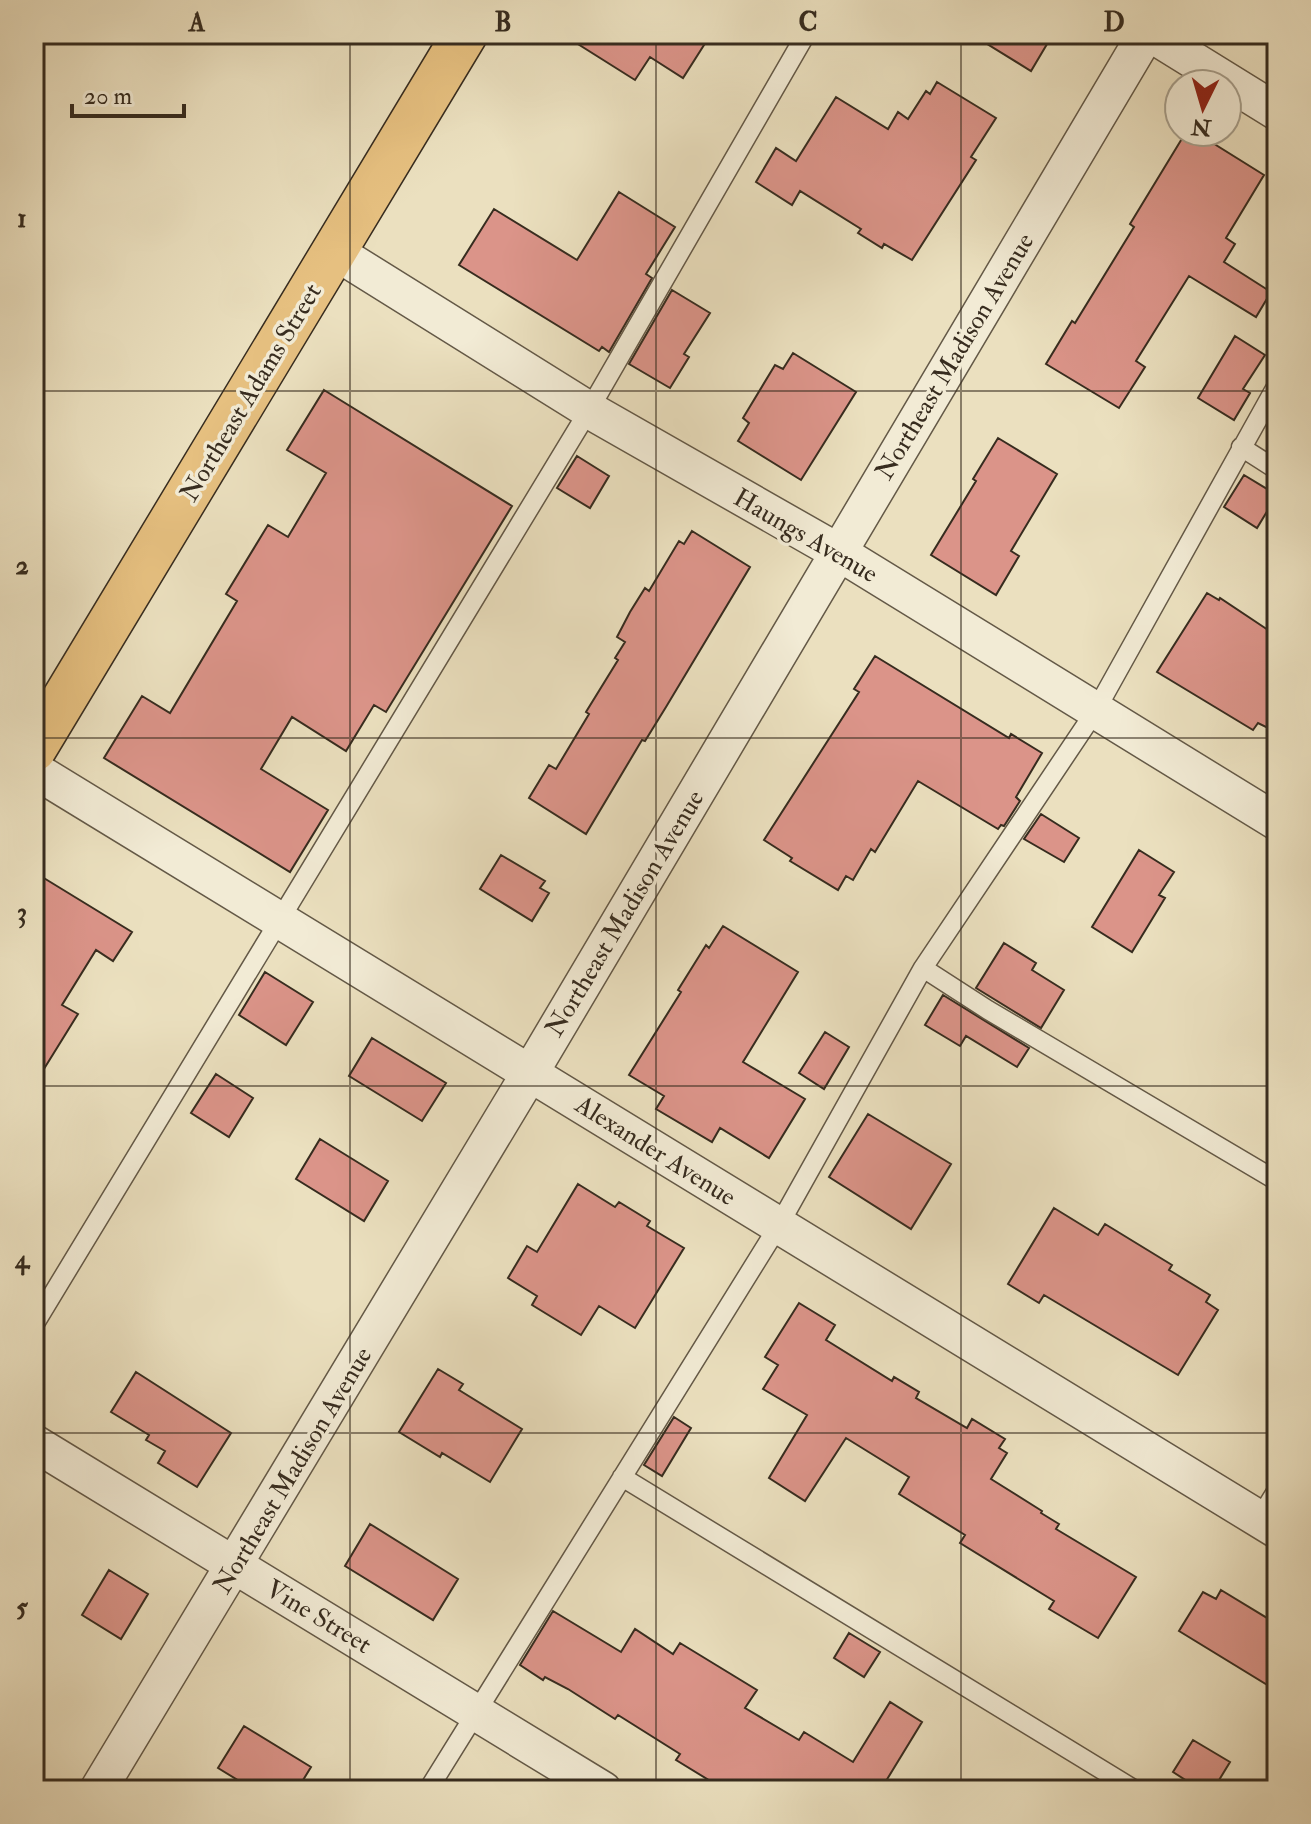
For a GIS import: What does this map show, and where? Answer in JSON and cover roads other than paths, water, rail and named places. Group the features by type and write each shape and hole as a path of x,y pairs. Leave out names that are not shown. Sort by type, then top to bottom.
{"main road":[{"name":"Northeast Adams Street","path":"34,749 465,34"}],"street":[{"path":"1148,34 1277,112"},
{"name":"Northeast Madison Avenue","path":"98,1790 530,1073 1148,34"},
{"name":"Haungs Avenue","path":"334,251 589,410 838,552 1277,822"},
{"name":"Alexander Avenue","path":"34,770 779,1225 1271,1513"},
{"name":"Vine Street","path":"34,1443 603,1790"}],"lane":[{"path":"37,1314 589,410 806,34"},
{"path":"428,1790 779,1225 923,968 1096,710 1277,385"},
{"path":"1241,447 1277,470"},
{"path":"923,968 988,1010 1277,1181"},
{"path":"622,1477 1135,1790"}]}
